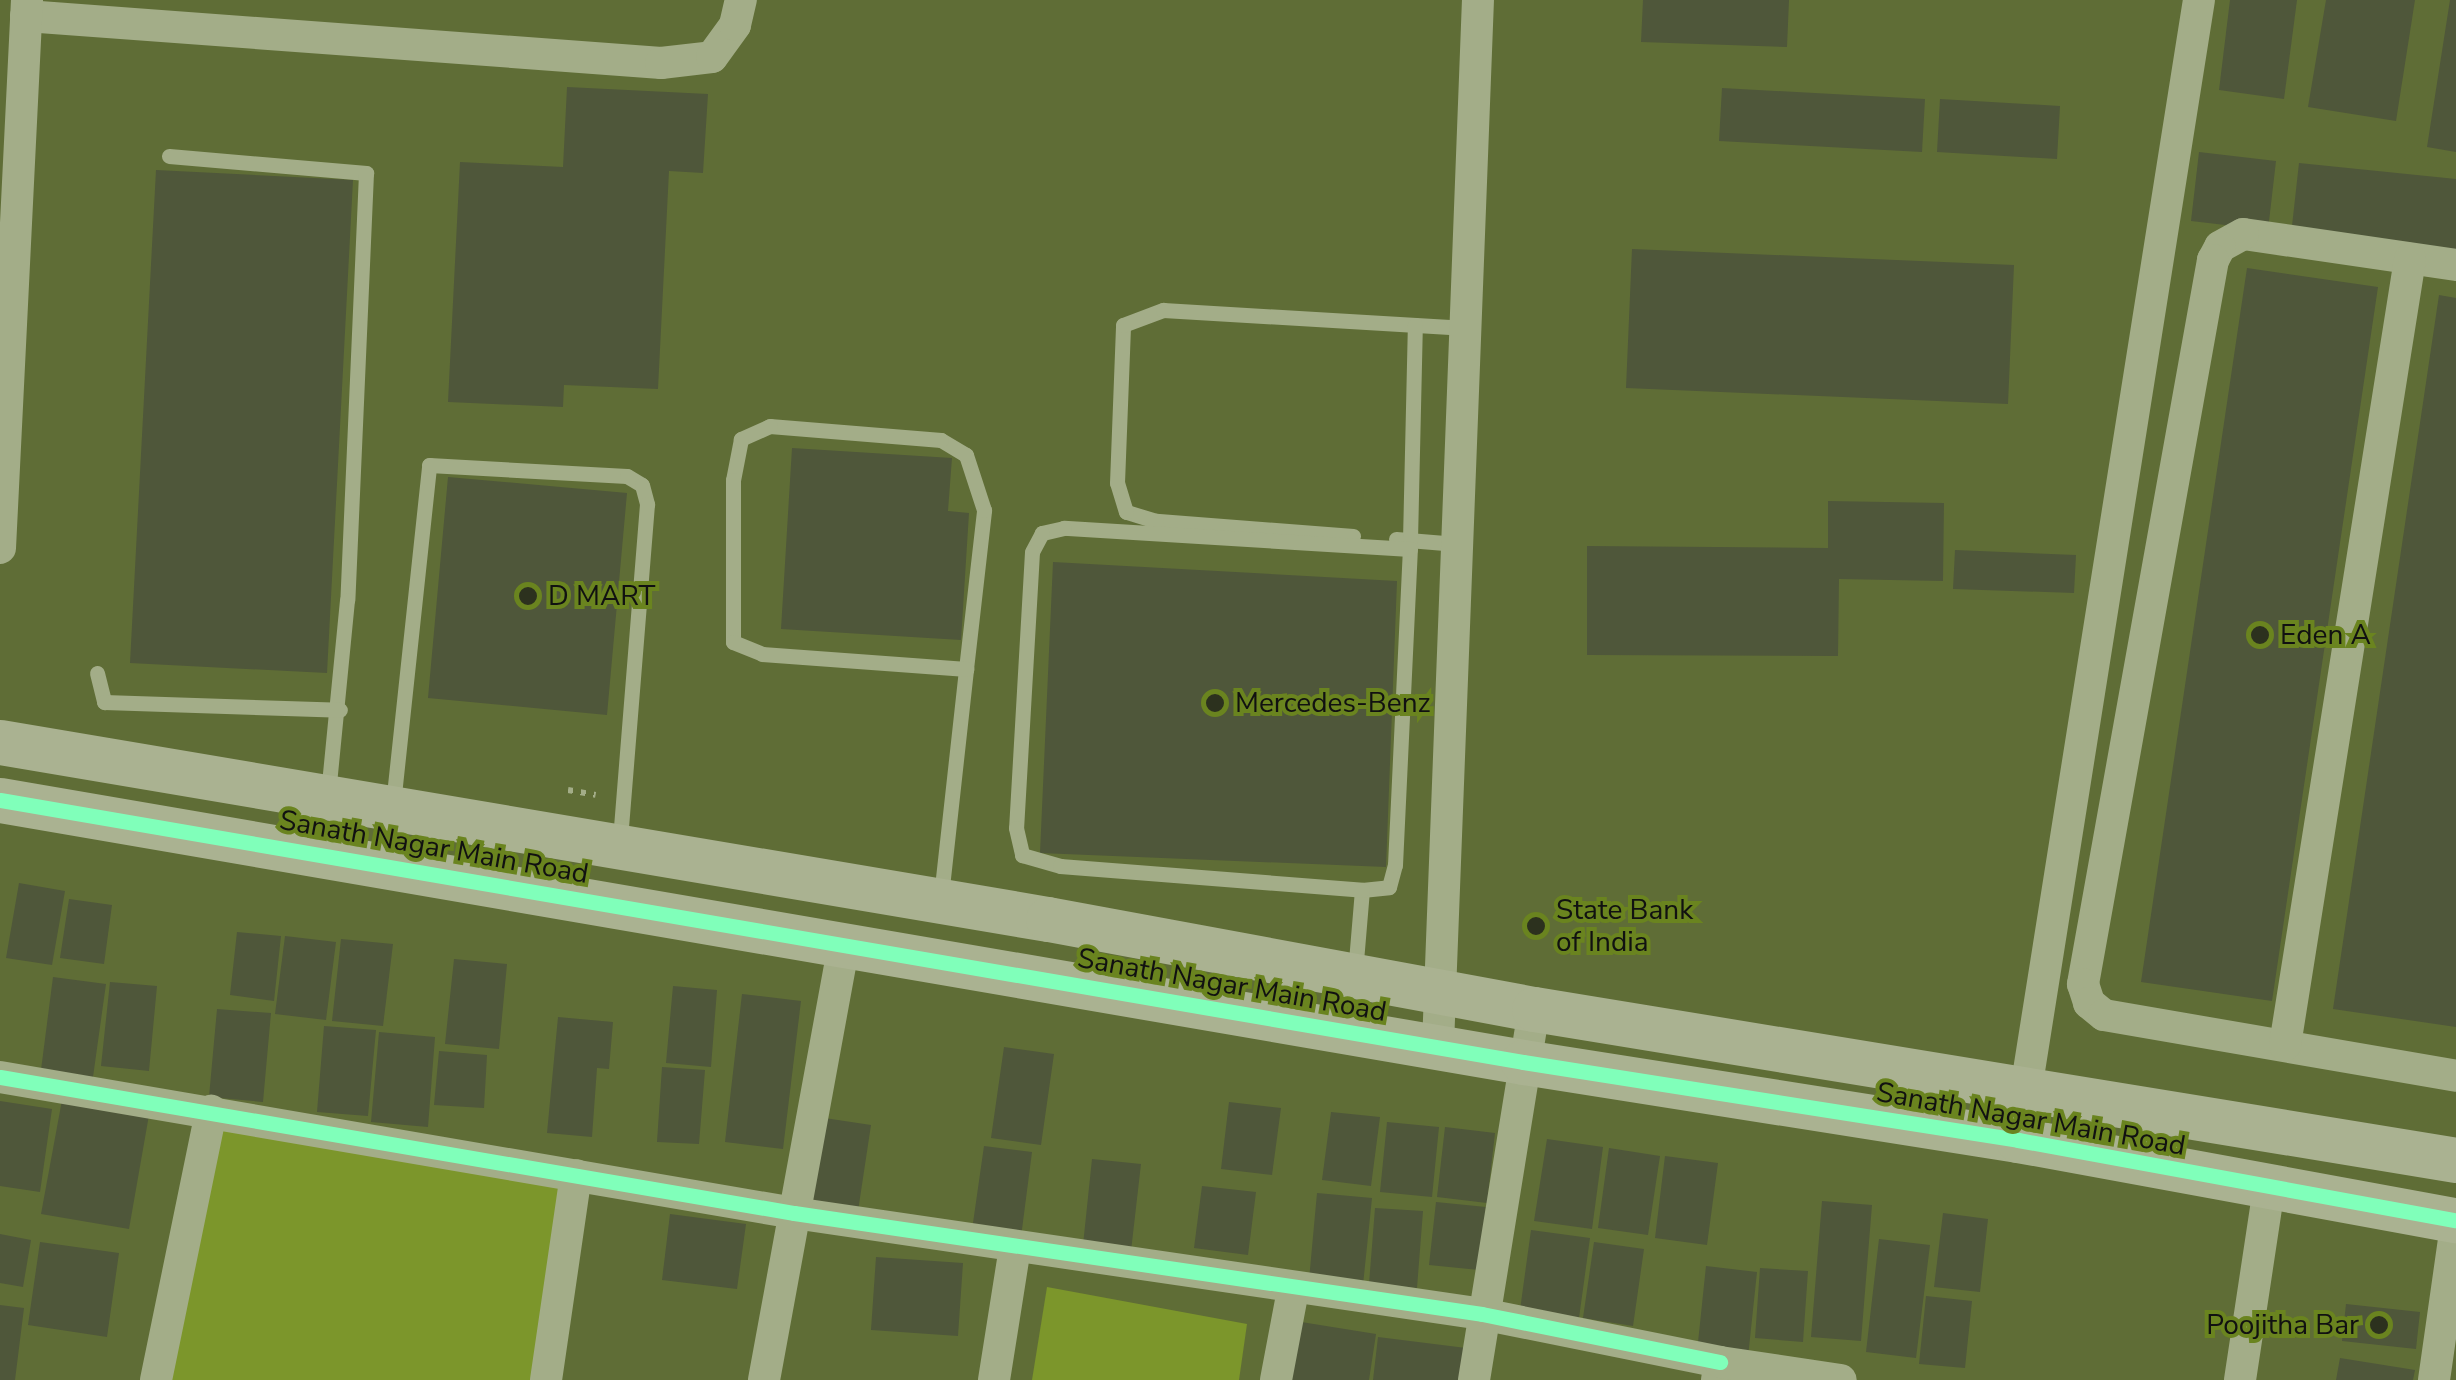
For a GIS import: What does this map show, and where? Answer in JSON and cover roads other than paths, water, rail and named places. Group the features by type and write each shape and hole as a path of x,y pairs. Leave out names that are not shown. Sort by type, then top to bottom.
{"street":[{"path":"0,548 22,10 661,63 712,58 735,25 740,0"},
{"path":"1438,1045 1478,0"},
{"path":"2018,1140 2199,0"},
{"path":"2456,265 2243,234 2220,246 2213,260 2083,984 2088,1003 2104,1015 2456,1076"},
{"path":"2285,1045 2410,259"},
{"name":"Sanath Nagar Main Road","path":"0,742 940,900 1534,1010 2456,1160"},
{"name":"Sanath Nagar Main Road","path":"0,800 1524,1062 2018,1140 2456,1222"},
{"path":"764,1380 844,944"},
{"path":"1474,1380 1534,1010"},
{"path":"0,1077 794,1214 1292,1290 1482,1314 1718,1371 1842,1380"},
{"path":"156,1380 211,1111"},
{"path":"546,1380 576,1176"},
{"path":"2240,1380 2269,1188"},
{"path":"2434,1380 2456,1222"},
{"path":"994,1380 1015,1247"},
{"path":"1276,1380 1292,1290"}],"lane":[{"path":"169,156 366,173 340,710 327,797"},
{"path":"1410,545 1156,521 1126,512 1117,483 1124,325 1140,314 1466,328"},
{"path":"1415,325 1410,545 1395,865 1389,887 1362,890 1060,866 1022,855 1016,828 1032,552 1042,533 1064,528 1410,545 1457,548"},
{"path":"940,900 984,510 966,454 942,440 770,426 741,439 733,480 733,642 762,654 966,669"},
{"path":"392,808 429,465 627,476 642,485 648,504 620,846"},
{"path":"97,674 104,702 340,710"},
{"path":"1354,977 1362,890"}],"place":[{"name":"D MART","path":"528,596"},
{"name":"Eden A","path":"2260,635"},
{"name":"Mercedes-Benz","path":"1215,703"},
{"name":"State Bank of India","path":"1536,926"},
{"name":"Poojitha Bar","path":"2379,1325"}]}
